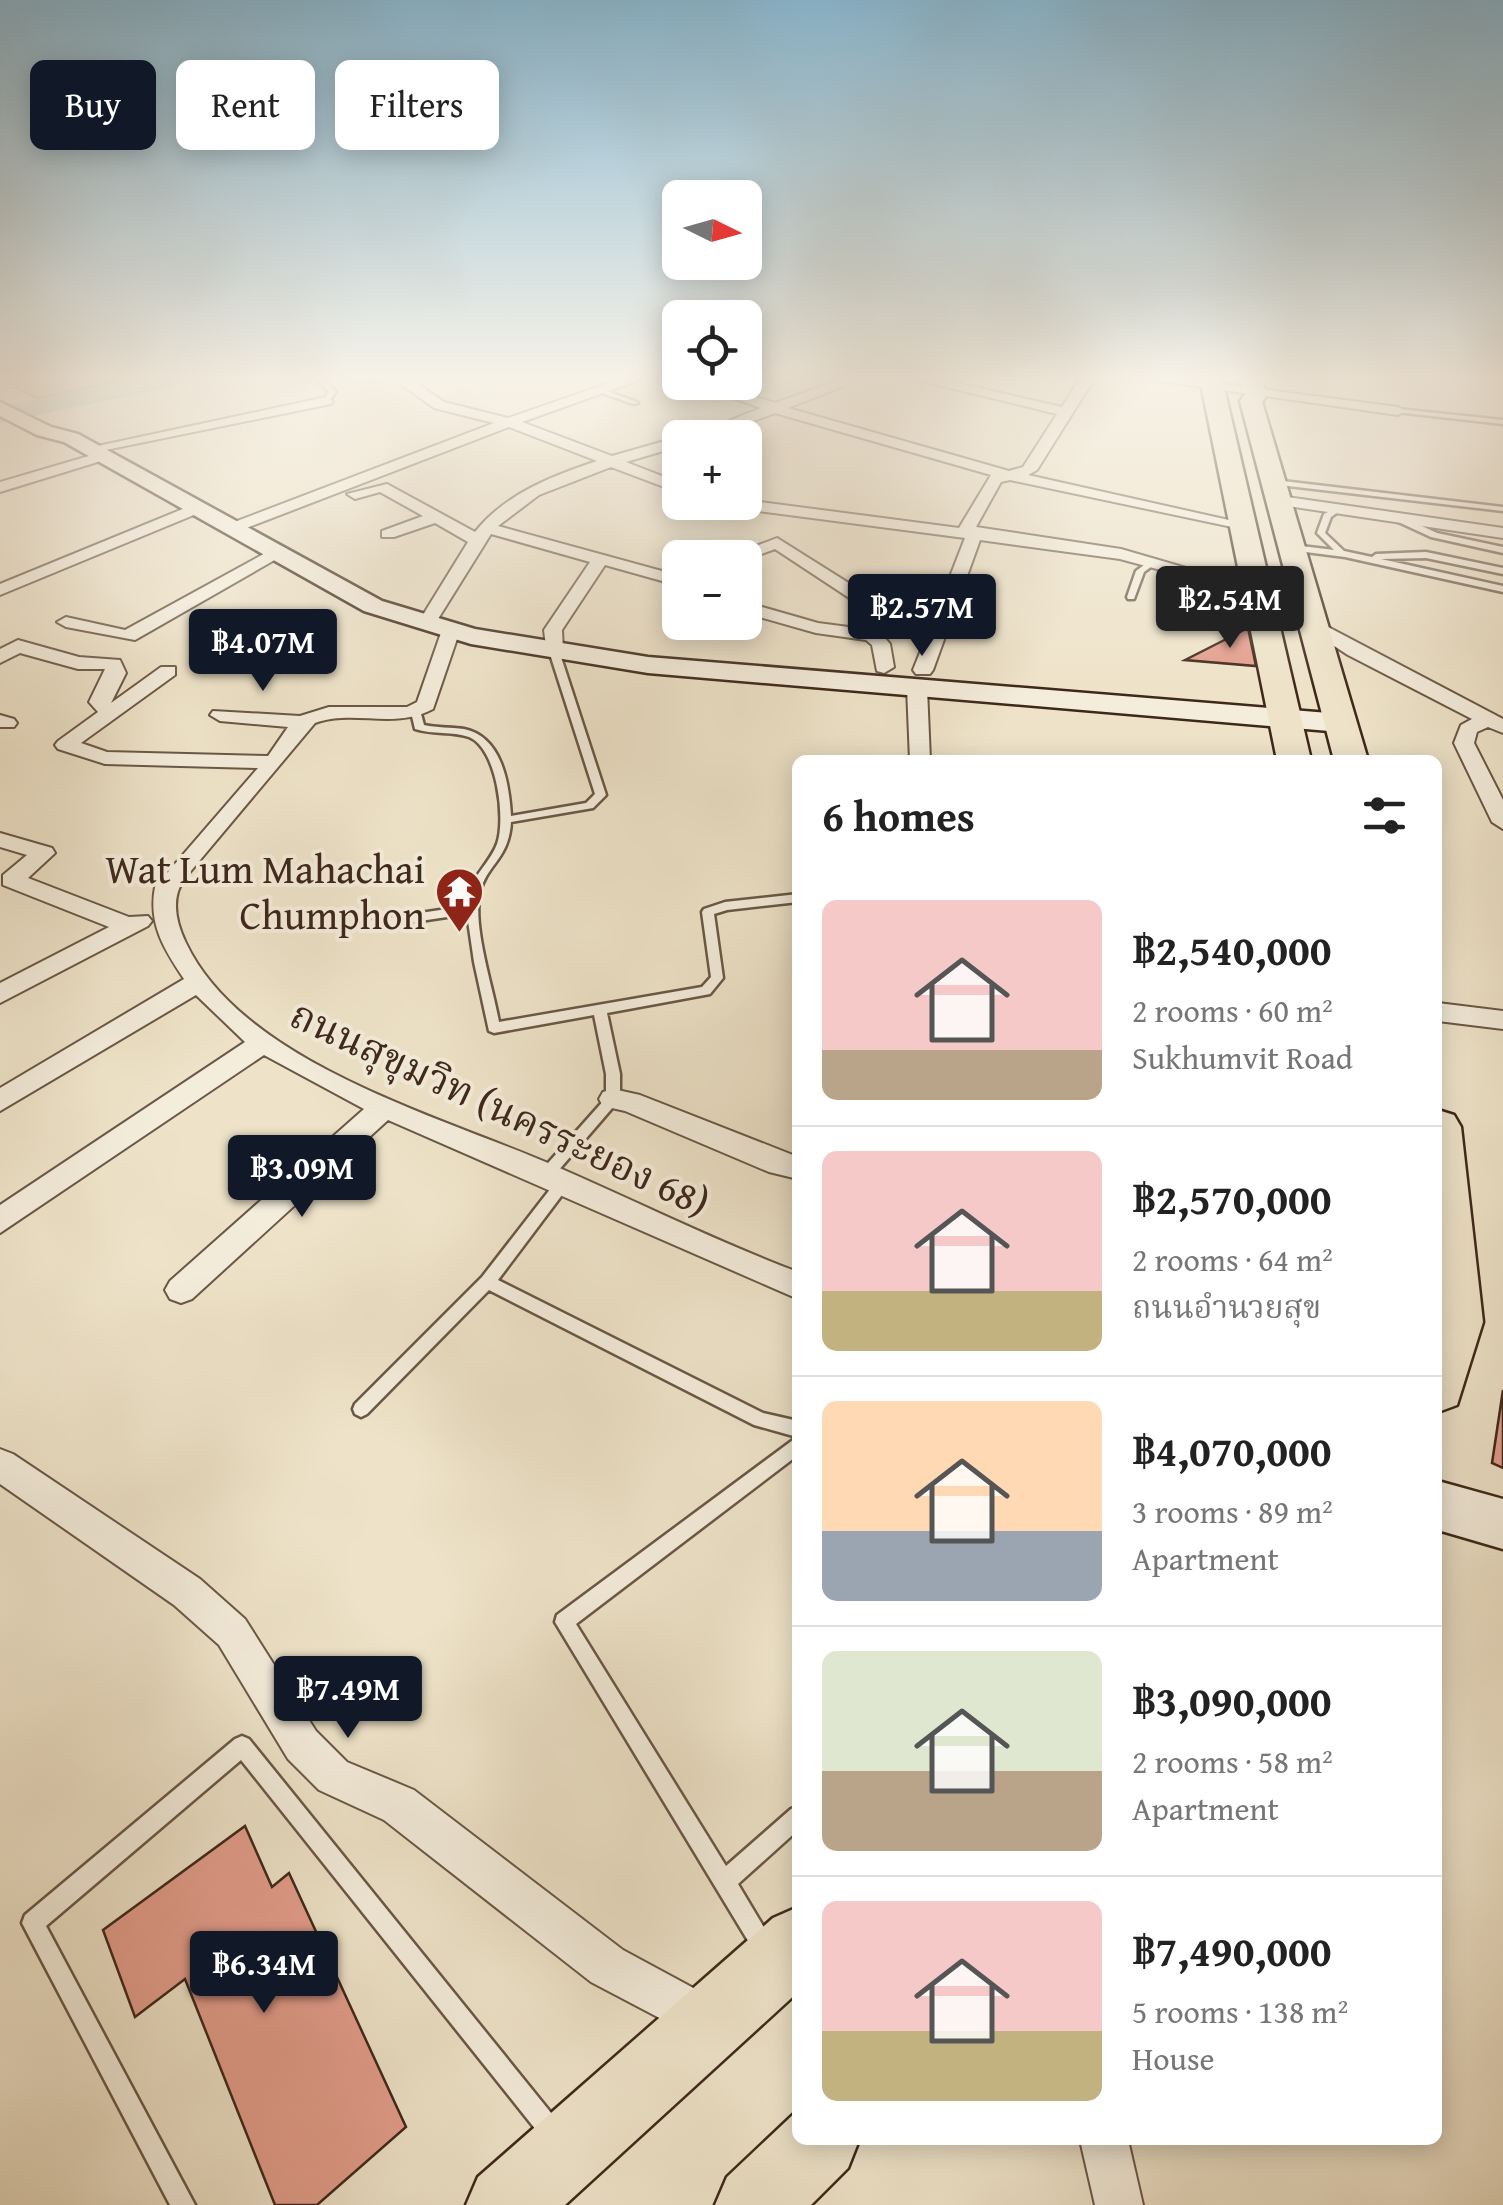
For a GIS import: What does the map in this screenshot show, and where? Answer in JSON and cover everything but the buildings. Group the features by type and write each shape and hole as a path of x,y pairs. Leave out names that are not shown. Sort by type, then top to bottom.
{"main road":[{"path":"1234,482 1293,755"},
{"path":"1274,482 1349,755"},
{"path":"1238,498 1277,492"},
{"path":"1442,1168 1457,1322 1442,1374"},
{"path":"506,2205 786,1953"},
{"path":"755,2205 815,2145"}],"street":[{"path":"147,482 373,606 439,626 554,651 648,665 920,679 1338,713"},
{"path":"230,529 353,482"},
{"path":"220,715 302,722 332,713 416,712 426,704 439,626 484,534 526,498 565,482"},
{"path":"974,536 967,528 994,482"},
{"path":"1042,482 1245,528"},
{"path":"340,487 352,494 382,487 433,518 484,534 602,557 662,574"},
{"path":"1277,492 1338,510 1503,533"},
{"path":"762,508 1155,561 1256,592"},
{"path":"0,590 196,510"},
{"path":"777,543 784,512"},
{"path":"388,534 433,518"},
{"path":"920,755 920,679 974,536"},
{"path":"777,543 869,603 945,617"},
{"path":"762,548 777,543"},
{"path":"66,622 128,636 278,554"},
{"path":"554,651 553,630 602,557"},
{"path":"762,613 780,620 872,635 881,644 884,667"},
{"path":"1311,623 1355,651 1495,723"},
{"path":"3,652 18,646 78,663 113,664 116,673 99,702 109,712"},
{"path":"554,651 658,650 884,667 920,679"},
{"path":"168,672 66,745 105,758 274,762"},
{"path":"0,994 162,909 168,886 274,762 302,722"},
{"path":"1495,723 1468,729 1464,744 1503,822"},
{"path":"0,840 44,853 11,880 129,926"},
{"name":"ถนนสุขุมวิท (นครระยอง 68)","path":"162,909 168,933 183,962 263,1043 384,1106 555,1179 731,1261 792,1284"},
{"path":"0,1101 200,980"},
{"path":"1442,1012 1503,1020"},
{"path":"0,1221 263,1043"},
{"path":"613,1099 630,1102 792,1167"},
{"path":"182,1290 384,1106"},
{"path":"1,1465 187,1592 232,1632 302,1745 333,1776 400,1804 607,1966 708,2021"},
{"path":"1442,1507 1503,1524"},
{"path":"1105,2145 1119,2205"}],"lane":[{"path":"1277,492 1503,509"},
{"path":"1338,510 1326,516 1321,533 1327,543 1344,554"},
{"path":"1393,516 1434,535 1503,550"},
{"path":"1436,574 1459,526"},
{"path":"1293,548 1344,554 1503,589"},
{"path":"1366,559 1426,555 1503,570"},
{"path":"1131,597 1140,571 1155,561"},
{"path":"506,820 590,806 601,795 554,651"},
{"path":"416,712 419,727 462,731 494,752 506,820 501,848 475,885 472,909 494,1028 706,991 717,978 708,912 725,906 792,899"},
{"path":"360,926 472,909"},
{"path":"361,1409 487,1282 613,1099 613,1074 600,1011"},
{"path":"487,1282 760,1420 792,1428"},
{"path":"786,1953 724,1882 564,1622 792,1449"},
{"path":"183,2205 33,1923 242,1746 567,2151"},
{"path":"724,1882 792,1821"}],"place":[{"name":"Wat Lum Mahachai Chumphon","path":"460,934"}]}
